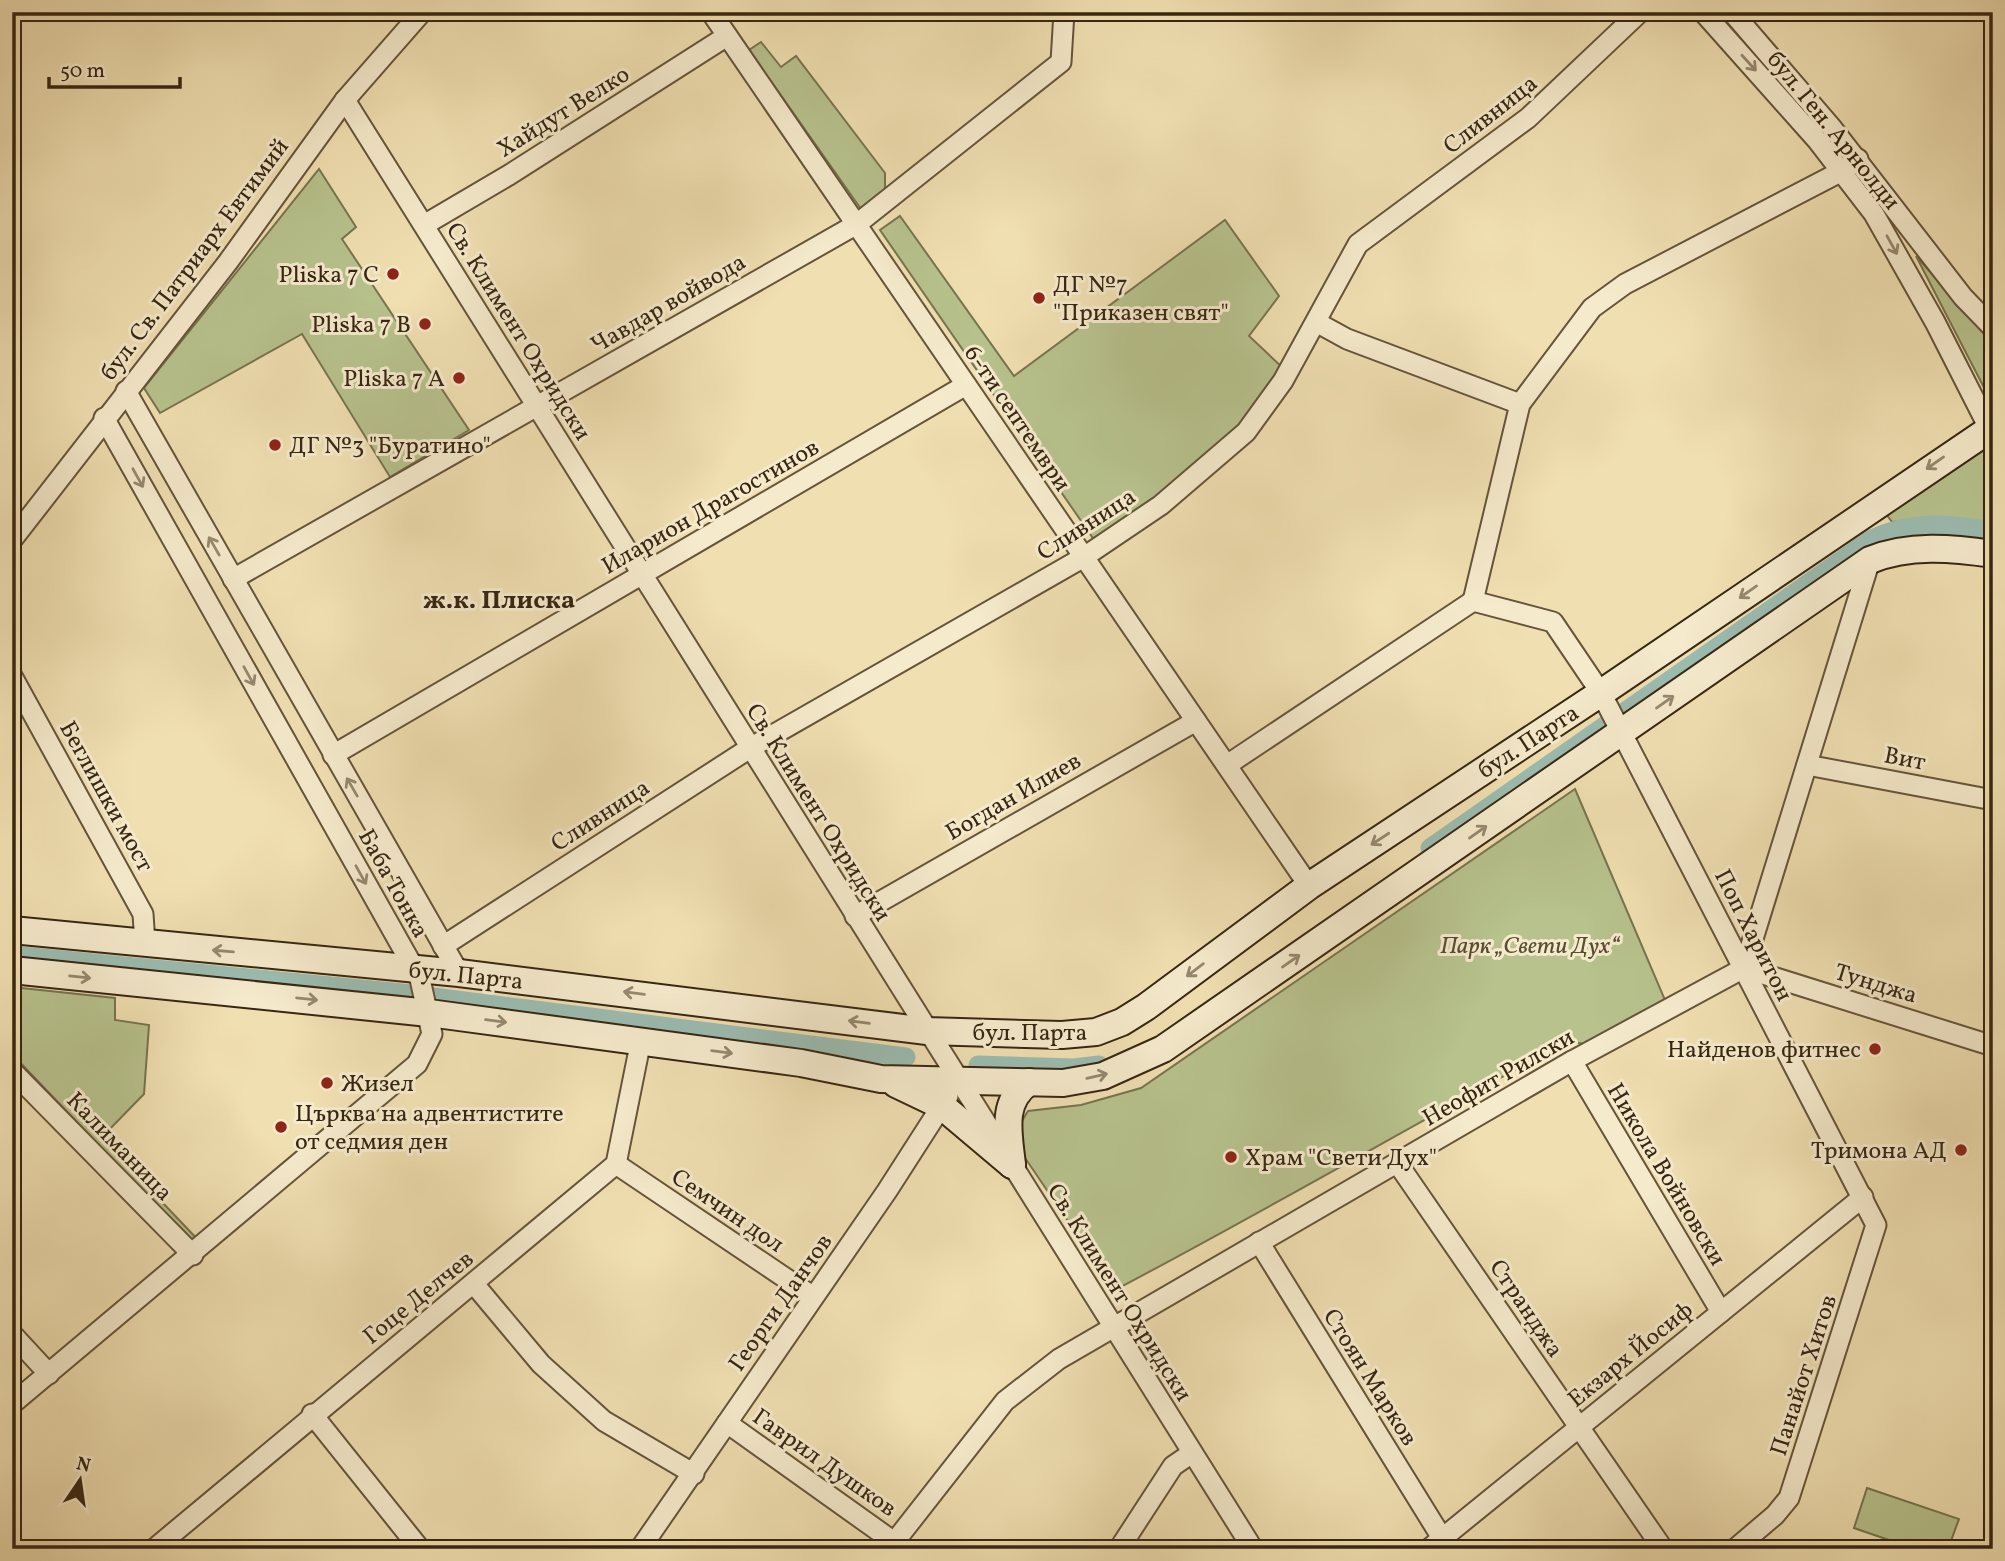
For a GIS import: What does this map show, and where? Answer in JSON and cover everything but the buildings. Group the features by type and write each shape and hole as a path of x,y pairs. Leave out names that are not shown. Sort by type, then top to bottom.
{"main road":[{"name":"бул. Парта","path":"12,930 417,974 459,973 927,1031 1062,1035 1096,1032 1122,1022 1309,886 1604,698 1991,430"},
{"name":"бул. Парта","path":"12,970 428,1008 801,1063 881,1079 1063,1083 1103,1076 1163,1049 1619,727 1870,560 1885,554 1924,548 1993,554"},
{"path":"881,1079 905,1087 942,1106 1012,1165"},
{"path":"1012,1165 1010,1106 1019,1089 1029,1082"}],"street":[{"name":"бул. Св. Патриарх Евтимий","path":"12,540 104,418 228,262 345,100 422,12"},
{"name":"6-ти септември","path":"711,12 1309,886"},
{"name":"Чавдар войвода","path":"233,579 857,224 1061,62 1064,12"},
{"name":"Сливница","path":"443,946 750,748 1084,557 1161,505 1246,432 1283,381 1358,244 1528,118 1640,12"},
{"name":"бул. Ген. Арнолди","path":"1703,12 1850,165 1993,328"},
{"name":"бул. Ген. Арнолди","path":"1732,12 1850,165 1991,430"},
{"name":"Хайдут Велко","path":"424,225 509,175 727,36"},
{"name":"Св. Климент Охридски","path":"345,100 1112,1328 1253,1549"},
{"path":"1227,765 1473,601 1520,404 1591,309 1625,284 1850,165"},
{"path":"1316,322 1347,339 1520,404"},
{"name":"Иларион Драгостинов","path":"333,755 966,385"},
{"name":"Баба Тонка","path":"126,391 459,973"},
{"name":"Баба Тонка","path":"12,1404 193,1255 417,1064 432,1034 428,1008 417,974 104,418"},
{"path":"1744,968 1870,560"},
{"name":"Поп Харитон","path":"1473,601 1553,622 1604,698 1863,1196"},
{"name":"Беглишки мост","path":"12,676 137,903 146,928 145,944"},
{"name":"Богдан Илиев","path":"855,916 1196,721"},
{"name":"Вит","path":"1807,765 1993,800"},
{"name":"Тунджа","path":"1744,968 1993,1046"},
{"name":"Неофит Рилски","path":"891,1545 1005,1401 1059,1359 1572,1061 1744,968"},
{"path":"616,1164 641,1040"},
{"name":"Никола Войновски","path":"1572,1061 1721,1312"},
{"name":"Калиманица","path":"12,1071 193,1255"},
{"name":"Георги Данчов","path":"640,1549 694,1474 812,1296 887,1191 958,1081"},
{"name":"Гоце Делчев","path":"154,1549 312,1414 474,1284 616,1164"},
{"name":"Семчин дол","path":"616,1164 812,1296"},
{"name":"Странджа","path":"1398,1164 1663,1549"},
{"name":"Екзарх Йосиф","path":"1436,1543 1863,1196"},
{"name":"Панайот Хитов","path":"1735,1549 1775,1515 1789,1497 1876,1225 1863,1196"},
{"name":"Стоян Марков","path":"1259,1241 1436,1543"},
{"path":"474,1284 541,1364 604,1421 694,1474"},
{"path":"12,1334 49,1374"},
{"path":"312,1414 420,1549"},
{"name":"Гаврил Душков","path":"727,1423 891,1545"},
{"path":"1119,1549 1173,1466 1192,1453"}],"green space":[{"path":"761,42 781,67 796,56 885,173 885,193 861,209 749,50"},
{"path":"319,169 356,227 342,239 469,430 390,477 302,334 160,413 144,388"},
{"path":"900,216 1014,376 1225,220 1279,296 1249,336 1285,370 1248,428 1097,544 880,230"},
{"path":"1916,256 1993,342 1993,405"},
{"path":"1983,441 1993,454 1993,526 1946,517 1892,522 1886,514"},
{"name":"Парк „Свети Дух“","path":"1575,789 1665,1000 1584,1044 1568,1041 1115,1290 1023,1155 1019,1126 1028,1111 1081,1105 1141,1088"},
{"path":"12,987 115,998 115,1020 149,1025 144,1094 101,1138 200,1242 195,1246 12,1054"},
{"path":"1867,1488 1959,1519 1948,1549 1915,1549 1854,1528"}],"waterway":[{"path":"1430,848 1870,540 1915,526 1946,525 1993,532"},
{"path":"12,955 402,993 906,1057"},
{"path":"978,1065 1074,1068 1099,1065"}],"place":[{"name":"Pliska 7 C","path":"393,274"},
{"name":"ДГ №7 \"Приказен свят\"","path":"1039,298"},
{"name":"Pliska 7 B","path":"425,324"},
{"name":"Pliska 7 A","path":"459,378"},
{"name":"ДГ №3 \"Буратино\"","path":"275,445"},
{"name":"Найденов фитнес","path":"1875,1049"},
{"name":"Жизел","path":"327,1083"},
{"name":"Църква на адвентистите от седмия ден","path":"281,1127"},
{"name":"Тримона АД","path":"1961,1150"},
{"name":"Храм \"Свети Дух\"","path":"1231,1157"}],"district":[{"name":"ж.к. Плиска","path":"499,599"}]}
